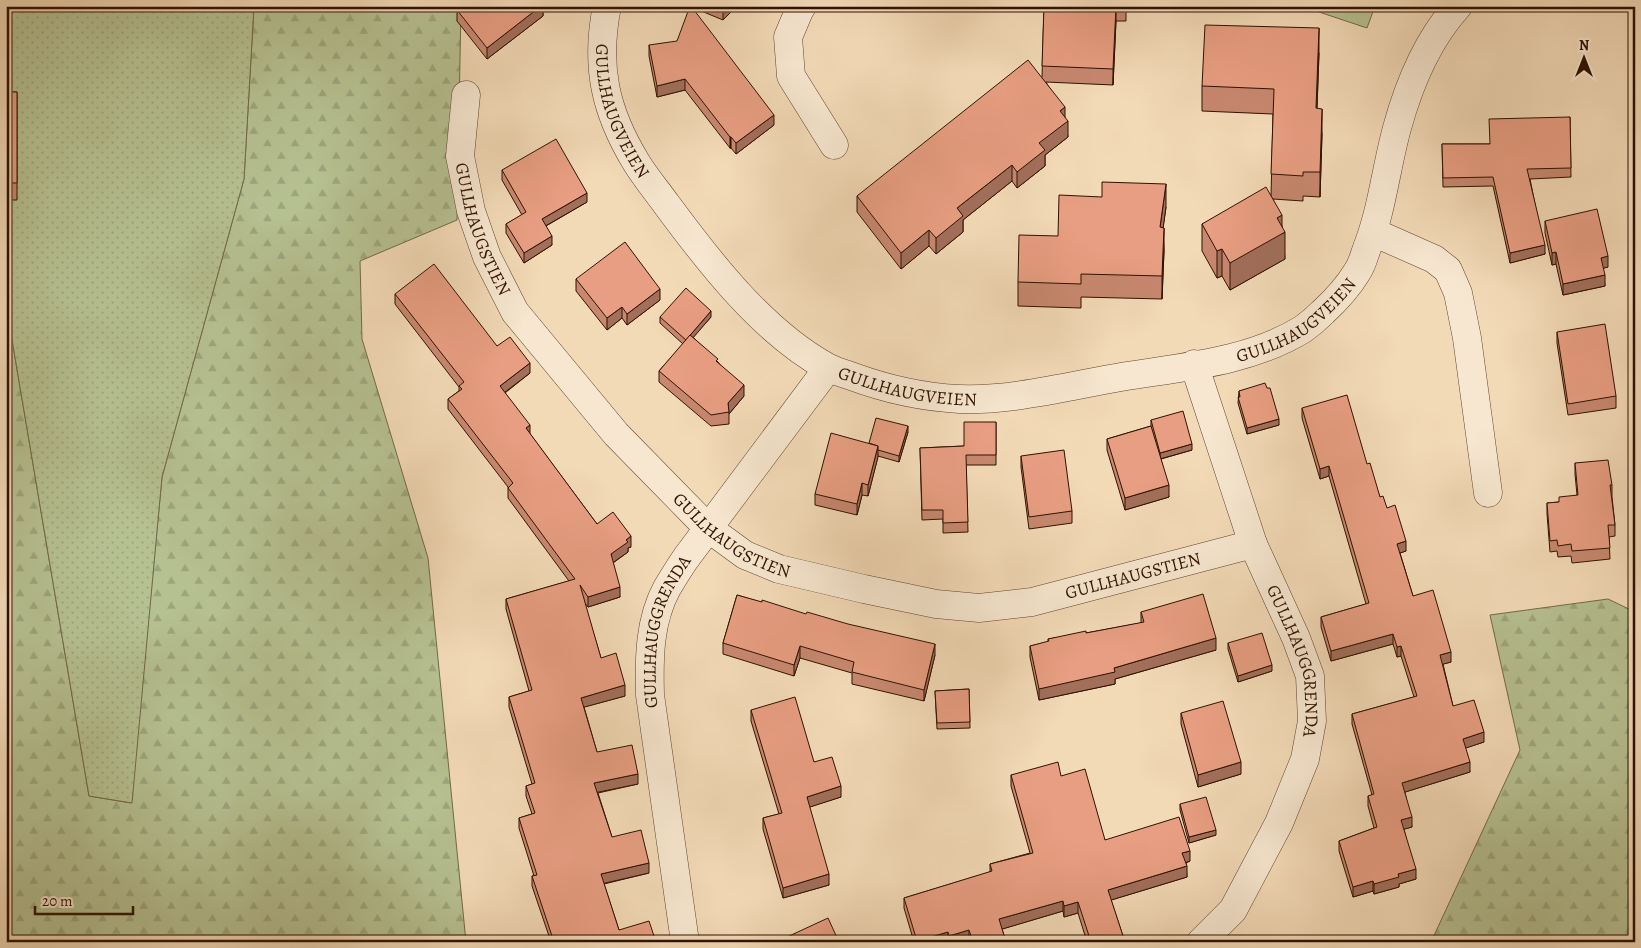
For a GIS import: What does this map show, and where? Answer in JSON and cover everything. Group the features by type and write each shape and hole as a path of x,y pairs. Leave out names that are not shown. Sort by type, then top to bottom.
{"street":[{"name":"GULLHAUGVEIEN","path":"607,6 603,23 601,49 602,78 612,110 637,163 687,232 730,285 762,317 792,343 828,368 904,393 960,399 1014,396 1244,354 1278,342 1306,327 1336,300 1359,271 1373,232 1396,130 1412,80 1434,39 1458,6"},
{"path":"802,6 798,10 788,37 792,76 834,145"},
{"name":"GULLHAUGSTIEN","path":"466,94 460,156 471,211 487,257 515,312 616,434 708,528 745,555 779,569 864,589 936,604 979,608 1032,602 1253,544"},
{"path":"1373,232 1434,259 1448,270 1458,293 1467,338 1488,493"},
{"name":"GULLHAUGGRENDA","path":"1194,364 1253,544 1296,638 1310,676 1312,720 1305,759 1279,824 1232,910 1201,942"},
{"name":"GULLHAUGGRENDA","path":"685,942 650,695 649,657 656,618 666,590 686,558 828,368"}],"green space":[{"path":"6,6 254,6 244,179 162,477 132,803 89,796 6,304"},
{"path":"254,6 461,6 457,220 360,261 362,339 428,558 466,942 6,942 6,304 89,796 131,803 162,477 244,179"},
{"path":"1301,6 1375,6 1367,28"},
{"path":"1608,599 1635,612 1635,942 1431,942 1520,750 1490,615"}],"building":[{"path":"462,6 541,6 487,48 457,10"},
{"path":"690,6 774,115 736,143 685,79 657,86 649,45 677,41"},
{"path":"1044,6 1116,6 1113,69 1042,66"},
{"path":"1205,25 1319,28 1316,108 1322,109 1320,172 1303,172 1303,176 1271,174 1274,89 1202,86"},
{"path":"6,41 8,41 8,92 17,92 17,183 6,183"},
{"path":"1028,60 1065,107 1060,111 1068,121 1039,143 1045,150 1017,172 1012,165 957,208 963,216 936,238 929,230 901,253 857,196"},
{"path":"1570,117 1571,168 1527,169 1545,245 1510,253 1493,177 1443,178 1442,144 1490,144 1489,119"},
{"path":"556,139 587,193 542,219 552,236 524,253 506,224 526,212 502,170"},
{"path":"1102,182 1166,184 1160,227 1164,228 1162,276 1081,274 1081,284 1018,282 1019,235 1058,236 1059,195 1102,197"},
{"path":"1266,187 1282,215 1277,218 1285,232 1230,263 1222,249 1217,251 1202,224"},
{"path":"1597,209 1608,256 1601,258 1605,275 1563,284 1556,252 1552,253 1545,221"},
{"path":"625,242 660,289 627,314 622,307 607,318 576,279"},
{"path":"434,264 497,346 510,337 530,363 500,386 530,425 526,428 597,524 613,512 631,536 626,540 628,542 611,554 620,587 588,597 580,585 601,658 616,653 625,685 581,698 597,752 632,745 638,774 594,783 612,837 641,830 649,863 601,874 619,930 649,921 656,942 554,942 532,876 537,875 519,818 535,813 526,786 535,783 509,697 532,690 506,599 575,579 508,488 513,483 448,399 462,389 459,386 464,382 395,294"},
{"path":"686,288 711,311 686,340 660,317"},
{"path":"1605,324 1616,396 1568,404 1557,332"},
{"path":"690,335 744,385 728,403 729,412 711,415 659,371"},
{"path":"1265,383 1267,388 1270,388 1279,419 1247,428 1238,397 1240,397 1239,391"},
{"path":"1347,395 1367,464 1370,463 1380,497 1383,496 1387,508 1395,505 1406,541 1397,544 1413,596 1433,590 1451,652 1440,655 1453,706 1474,700 1484,732 1463,739 1470,762 1402,783 1412,817 1401,820 1416,869 1398,874 1399,877 1374,884 1373,881 1353,887 1339,841 1377,827 1368,796 1374,794 1352,714 1417,696 1401,646 1397,647 1393,634 1331,651 1321,617 1369,603 1329,466 1320,469 1302,408"},
{"path":"1183,411 1192,444 1160,453 1151,420"},
{"path":"876,418 908,426 899,456 878,450 878,446 869,443"},
{"path":"964,422 996,422 996,455 966,455 968,522 943,523 943,510 922,510 920,448 964,446"},
{"path":"1151,426 1169,485 1125,498 1107,439"},
{"path":"831,433 878,446 868,485 862,483 857,504 815,494"},
{"path":"1064,450 1072,511 1029,517 1021,456"},
{"path":"1608,460 1615,525 1608,525 1610,548 1572,551 1571,544 1558,546 1557,540 1550,541 1547,503 1559,502 1559,497 1578,495 1575,463"},
{"path":"1203,594 1216,638 1114,668 1115,672 1039,689 1030,646 1049,641 1048,639 1086,631 1086,633 1144,622 1141,612"},
{"path":"737,595 762,602 762,600 806,614 807,612 848,624 935,644 924,690 852,672 854,662 800,646 794,665 723,643"},
{"path":"1262,633 1272,665 1238,676 1228,643"},
{"path":"969,689 970,722 937,723 935,691"},
{"path":"795,697 814,762 832,757 841,786 807,797 829,874 783,888 763,818 782,813 751,710"},
{"path":"1223,701 1241,762 1198,775 1181,713"},
{"path":"1058,762 1061,776 1085,769 1105,840 1179,817 1190,851 1182,853 1187,866 1108,890 1125,942 1091,942 1078,902 1064,906 1063,901 999,919 1006,942 973,942 969,930 949,936 948,932 917,941 904,898 992,871 990,864 1033,853 1011,775"},
{"path":"1206,797 1216,830 1189,837 1180,804"},
{"path":"828,918 839,942 789,942 787,937"}]}
